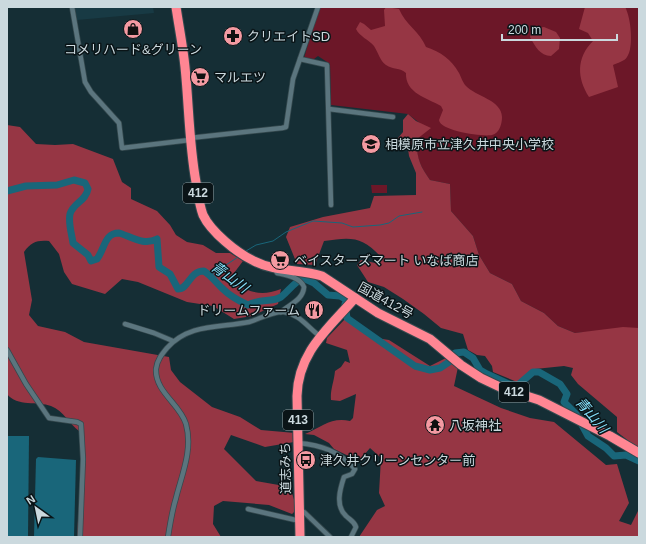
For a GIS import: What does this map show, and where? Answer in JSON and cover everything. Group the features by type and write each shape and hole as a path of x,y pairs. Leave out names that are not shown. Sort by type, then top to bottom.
{"highway":[{"name":"国道412号","path":"176,7 185,67 190,139 200,206 210,225 232,247 256,262 275,269 312,273 322,276 378,313 420,333 481,378 502,388 540,400 631,447 639,453"},
{"name":"道志みち","path":"300,537 297,388 299,375 306,357 321,337 355,298"}],"street":[{"path":"72,7 85,82 91,92 119,123 122,148 286,127 290,93 318,7"},
{"path":"300,59 327,65 331,204"},
{"path":"328,109 393,117"},
{"path":"168,537 175,499 186,467 188,453 186,423 182,414 166,396 157,376 156,369 159,358 173,341 183,334 217,325 243,323 281,312 294,304 301,295 304,287 301,281 293,277 277,273 275,269"},
{"path":"281,312 300,318 321,337"},
{"path":"124,324 154,333 173,341"},
{"path":"7,350 26,384 49,418 77,422 81,424 83,459 80,537"},
{"path":"298,443 323,446 346,460 355,469 352,474 344,477 339,501 342,512 355,523 356,527 351,537"},
{"path":"248,509 300,521"},
{"path":"299,510 304,512 330,537"}],"shaded area":[{"path":"74,7 153,7 154,13 77,20"},
{"path":"319,7 639,7 639,328 575,333 558,326 544,313 521,301 512,284 490,273 479,255 473,236 451,211 450,184 430,180 421,166 417,154 417,140 421,124 408,114 331,105 330,64 318,56 314,59 304,58"},
{"path":"386,7 399,9 426,47 436,51 453,64 463,82 470,90 498,106 502,117 499,130 495,134 480,135 462,132 441,124 439,120 443,110 441,106 413,90 409,85 406,73 399,69 391,68 384,63 374,46 359,34 356,29 360,22 371,30 385,26 384,10"},
{"path":"585,7 625,7 629,18 631,32 630,47 627,57 623,61 613,65 618,87 589,97 582,83 580,68 584,54 593,41 588,33 579,29"},
{"path":"544,27 556,32 560,38 559,49 551,56 547,56 541,52 530,37 531,29"},
{"path":"408,114 416,121 431,128 417,139 417,151 421,166 430,180 450,184 451,211 473,236 479,255 490,273 512,284 521,301 544,313 558,326 575,333 623,327 639,328 639,449 617,432 617,417 578,384 571,375 573,368 564,366 535,369 517,382 493,372 492,366 485,356 477,355 468,350 463,334 441,328 424,314 384,287 368,282 357,265 361,260 380,264 381,257 368,245 349,239 324,241 315,265 297,264 286,237 290,227 323,217 370,208 374,196 416,195 416,173 409,156 407,141 401,141 398,138 403,132 403,120"},
{"path":"7,125 20,127 36,144 73,144 113,159 122,182 131,188 131,199 157,211 170,225 176,235 187,242 203,245 216,253 230,253 243,261 234,273 232,282 250,291 261,293 281,289 278,304 252,316 234,319 213,306 187,302 138,282 122,279 105,294 72,284 64,272 59,254 49,241 35,242 24,252 32,300 29,315 38,326 65,332 84,342 169,357 171,370 180,382 212,407 240,417 261,430 295,433 294,442 265,447 231,435 224,449 256,481 290,487 297,509 292,514 269,505 223,501 214,506 213,524 221,537 77,537 82,454 79,431 56,408 46,405 16,401 7,394"},
{"path":"371,185 387,185 387,193 372,193"},
{"path":"345,319 370,337 389,340 430,366 446,358 458,367 454,386 501,408 530,418 554,422 606,465 617,464 629,503 619,521 631,525 639,509 639,537 359,537 377,510 385,506 379,493 381,458 370,448 359,461 334,449 329,443 314,435 305,434 327,423 337,420 350,421 353,418 356,394 340,401 331,400 335,371 341,367 345,361 350,363 347,350 326,343 327,338"}],"water":[{"path":"7,436 29,436 28,537 7,537"},
{"path":"38,457 76,460 74,537 34,537 36,459"}],"waterway":[{"name":"青山川","path":"7,191 26,186 57,185 74,180 85,183 88,189 87,193 72,210 69,221 73,243 88,255 91,261 97,259 105,242 114,234 119,233 133,239 147,242 157,239 159,267 170,274 178,289 185,286 195,274 204,271 229,294 248,305 277,299 303,278 314,283 328,295 340,296 347,300 345,304 347,318 415,366 430,370 440,368 449,362 455,353 464,352 473,358 480,370 511,385 518,385 533,372 539,372 560,384 567,394 564,402 576,414 588,436 606,448 614,456 626,455 639,461"},
{"path":"246,251 256,245 273,241 286,232 313,221 342,223 353,227 380,225 389,223 399,216 422,212"},
{"path":"211,275 238,257"}],"place":[{"name":"コメリハード&グリーン","path":"133,29"},
{"name":"クリエイトSD","path":"233,36"},
{"name":"マルエツ","path":"200,77"},
{"name":"相模原市立津久井中央小学校","path":"371,144"},
{"name":"ベイスターズマート いなば商店","path":"280,260"},
{"name":"ドリームファーム","path":"314,310"},
{"name":"八坂神社","path":"435,425"},
{"name":"津久井クリーンセンター前","path":"306,460"}]}
